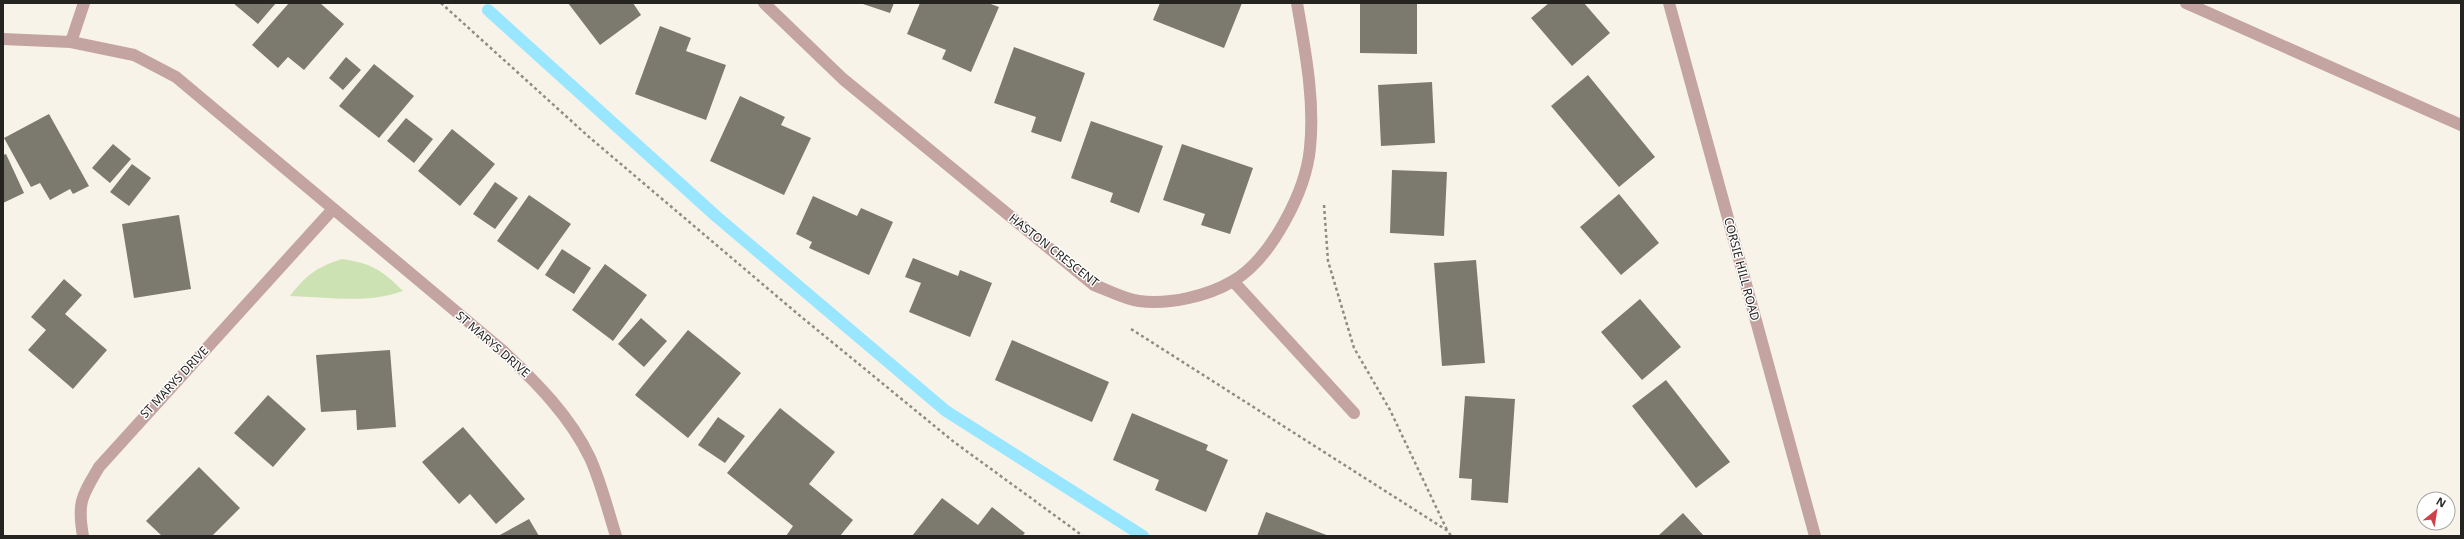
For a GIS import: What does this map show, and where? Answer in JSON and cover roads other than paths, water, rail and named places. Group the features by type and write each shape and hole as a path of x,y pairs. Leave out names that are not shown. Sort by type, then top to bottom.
{"street":[{"path":"71,42 84,3"},
{"name":"HASTON CRESCENT","path":"764,3 843,78 1094,284 1138,301 1158,302 1206,292 1233,281 1255,263 1278,234 1296,198 1307,164 1310,147 1309,74 1297,3"},
{"name":"CORSIE HILL ROAD","path":"1669,3 1815,536"},
{"path":"2186,3 2461,125"},
{"name":"ST MARYS DRIVE","path":"3,39 71,42 134,55 176,77 502,350 554,403 581,441 591,460 616,536"},
{"name":"ST MARYS DRIVE","path":"83,536 79,512 83,494 99,467 333,209"},
{"path":"1233,281 1354,413"}],"waterway":[{"path":"488,10 717,217 946,411 1143,536"}]}
